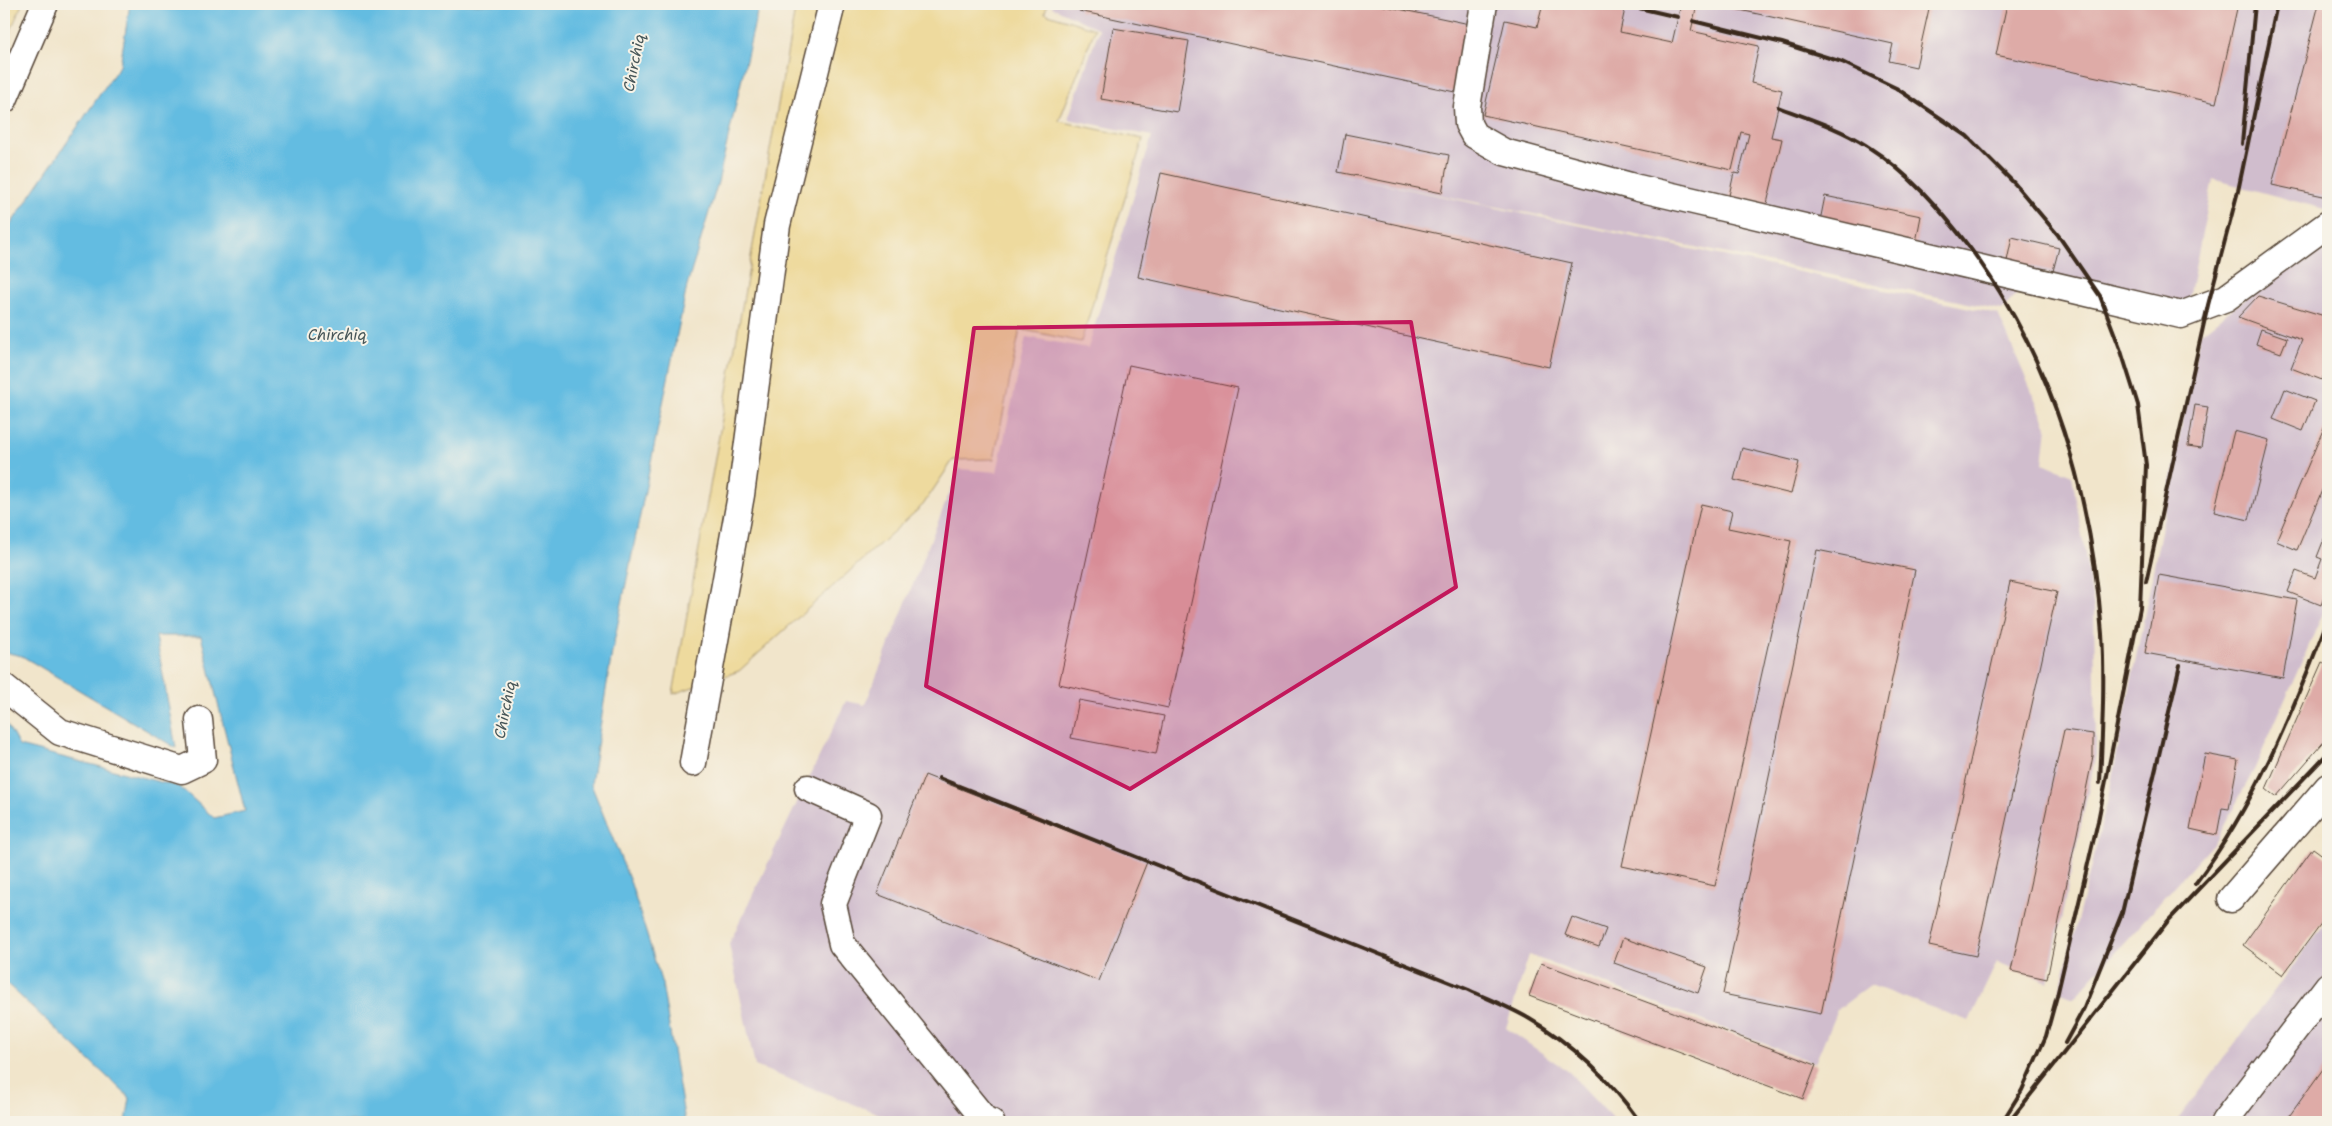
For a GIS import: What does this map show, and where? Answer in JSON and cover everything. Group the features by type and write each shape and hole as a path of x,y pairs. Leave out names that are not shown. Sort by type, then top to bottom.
{"street":[{"path":"4,100 45,4"},
{"path":"693,764 741,495 777,225 832,4"},
{"path":"1484,4 1467,107 1468,124 1474,135 1504,152 1638,188 2181,315 2226,298 2327,226"},
{"path":"4,687 60,732 182,770 203,760 199,720"},
{"path":"2231,899 2328,787"},
{"path":"808,788 868,815 832,904 842,944 985,1120 991,1122"},
{"path":"2224,1122 2328,986"}],"highlighted area":[{"path":"1411,322 1456,587 1130,789 926,686 974,328"}],"shaded area":[{"path":"1053,4 2328,4 2328,210 2213,179 2188,303 2037,272 2002,310 1303,167 1998,314 2047,427 2043,463 2072,475 2094,609 2096,754 2048,982 1997,962 1969,1021 1870,985 1837,1010 1815,1063 1529,955 1506,1028 1569,1072 1616,1122 900,1122 755,1066 729,944 846,701 865,705 959,469 997,472 1026,337 1088,348 1152,136 1068,119 1099,29 1052,7"},
{"path":"2316,243 2328,245 2328,602 2255,768 2217,839 2074,998 2059,992 2108,799 2200,334"},
{"path":"2328,919 2328,1122 2176,1122"}],"sand":[{"path":"4,4 22,4 4,46"},
{"path":"796,4 1047,4 1045,13 1095,29 1059,121 1143,139 1081,342 1020,329 994,459 953,460 923,505 739,671 673,694"}],"water":[{"name":"Chirchiq","path":"130,4 759,4 718,182 687,286 612,652 591,784 631,884 662,984 685,1122 126,1122 130,1098 4,981 4,719 19,746 180,787 214,818 245,811 201,636 156,636 176,748 22,656 4,652 4,234 120,65"}],"building":[{"path":"1080,4 1375,4 1479,26 1464,94 1079,11"},
{"path":"1543,4 1575,4 1590,7 1590,4 1626,4 1620,32 1672,43 1681,4 1697,4 1691,31 1759,46 1751,83 1782,90 1771,137 1782,139 1766,208 1728,200 1734,173 1739,174 1749,134 1741,132 1732,170 1483,115 1505,20 1537,27"},
{"path":"1713,4 1930,4 1916,67 1889,61 1893,44"},
{"path":"2007,4 2238,4 2216,103 1996,55"},
{"path":"2319,4 2328,4 2328,197 2272,185"},
{"path":"1113,28 1189,41 1177,112 1101,99"},
{"path":"1345,134 1449,155 1442,193 1338,172"},
{"path":"1161,173 1572,263 1549,367 1138,277"},
{"path":"1825,196 1921,216 1915,247 1819,226"},
{"path":"2012,237 2059,248 2053,271 2007,261"},
{"path":"2258,296 2328,317 2328,364 2322,380 2291,368 2302,340 2238,317"},
{"path":"2261,329 2287,338 2281,353 2256,344"},
{"path":"1129,365 1238,388 1168,708 1059,684"},
{"path":"2285,389 2315,401 2303,431 2273,419"},
{"path":"2195,405 2208,407 2201,448 2188,446"},
{"path":"2328,418 2328,476 2297,550 2276,541"},
{"path":"2234,431 2269,440 2249,520 2214,512"},
{"path":"1742,448 1799,462 1791,494 1734,480"},
{"path":"1701,504 1732,511 1728,528 1791,541 1715,886 1622,866"},
{"path":"2328,529 2328,587 2321,605 2288,592 2296,571 2315,578 2322,559 2317,557"},
{"path":"1817,550 1915,570 1821,1014 1723,994"},
{"path":"2159,575 2297,600 2283,678 2145,653"},
{"path":"2010,582 2057,592 1976,956 1929,946"},
{"path":"2322,662 2328,665 2328,737 2276,797 2266,789"},
{"path":"1079,700 1164,716 1156,754 1071,738"},
{"path":"2064,730 2093,734 2093,756 2047,979 2011,971"},
{"path":"2205,754 2238,760 2229,809 2222,808 2217,835 2190,829"},
{"path":"925,775 1147,862 1099,981 877,894"},
{"path":"2313,848 2328,859 2328,914 2283,975 2243,945"},
{"path":"1572,917 1606,929 1599,947 1565,935"},
{"path":"1623,938 1707,967 1698,993 1614,963"},
{"path":"1541,963 1816,1065 1803,1099 1529,996"},
{"path":"2328,1035 2328,1045 2323,1041"},
{"path":"2328,1062 2328,1122 2285,1122"}],"railway":[{"path":"2242,144 2255,4"},
{"path":"2146,582 2208,305 2238,191 2277,4"},
{"path":"1626,5 1678,17"},
{"path":"1693,21 1782,43 1842,62 1896,88 1967,136 2015,184 2058,235 2100,296 2121,351 2138,405 2146,465 2140,608 2098,821 2057,996 2046,1036 2022,1090 2002,1122"},
{"path":"1778,107 1823,124 1857,140 1882,156 1923,192 1970,248 1999,291 2024,336 2046,383 2063,431 2078,480 2089,531 2097,582 2103,652 2100,783"},
{"path":"2195,884 2217,854 2254,790 2301,688 2328,619"},
{"path":"2065,1043 2084,1008 2122,913 2180,665"},
{"path":"2009,1122 2168,921 2328,753"},
{"path":"939,778 1469,990 1513,1010 1560,1039 1590,1064 1640,1122"}]}
